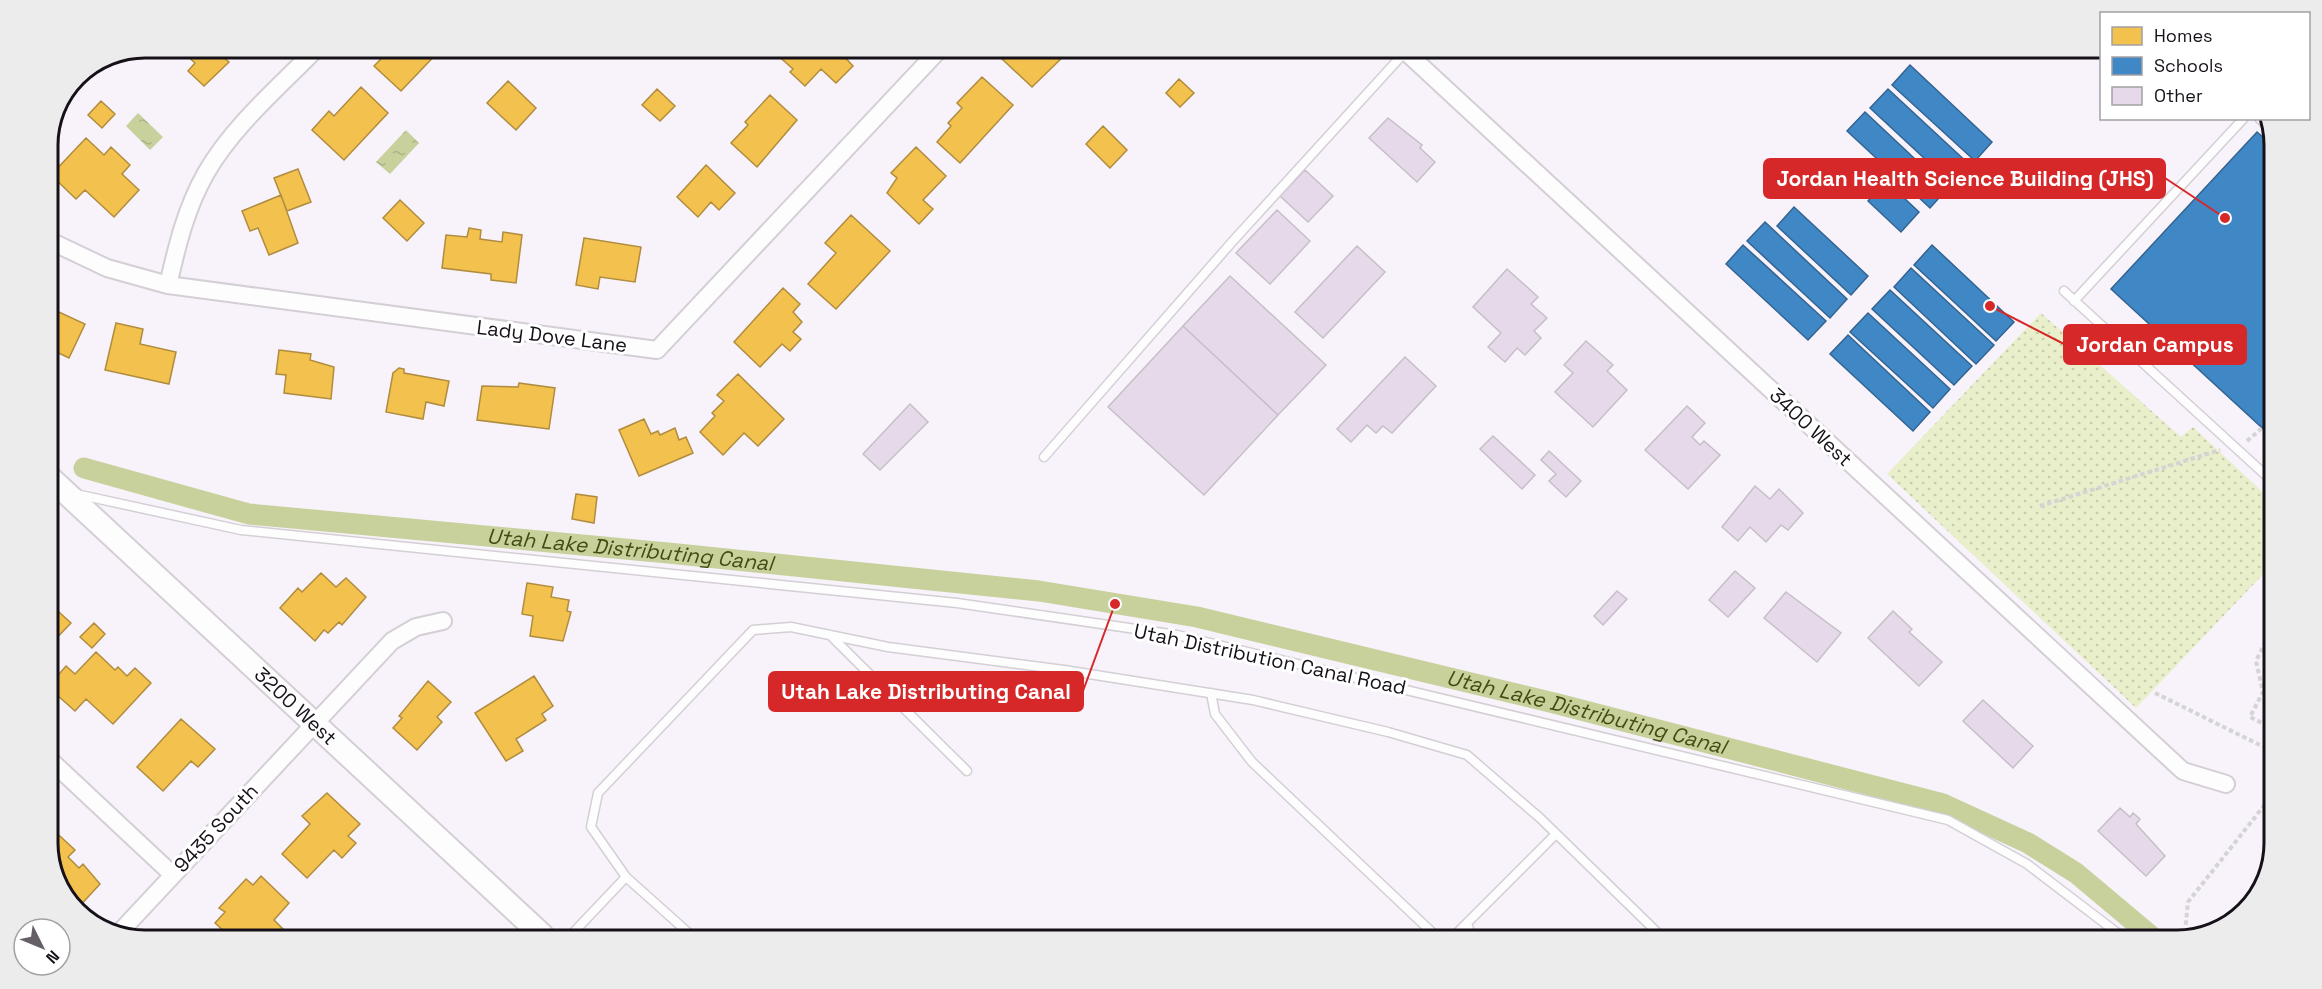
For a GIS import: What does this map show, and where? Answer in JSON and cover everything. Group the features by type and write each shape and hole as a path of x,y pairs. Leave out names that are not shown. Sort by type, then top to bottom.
{"street":[{"path":"168,285 186,217 207,171 237,131 307,58"},
{"name":"Lady Dove Lane","path":"59,245 106,268 168,285 657,350 931,58"},
{"name":"3400 West","path":"1411,58 2182,771 2226,784"},
{"name":"3200 West","path":"59,489 537,930"},
{"name":"9435 South","path":"124,928 392,641 416,627 443,621"},
{"path":"59,769 173,874"}],"lane":[{"path":"1044,457 1232,242 1400,58"},
{"path":"2074,301 2242,120"},
{"path":"2064,291 2263,473"},
{"name":"Utah Distribution Canal Road","path":"59,487 241,530 957,603 1177,635 1948,820 2027,864 2114,930"},
{"path":"685,930 626,877 591,827 598,793 753,630 791,627 888,647 1064,670 1253,700 1377,729 1467,755 1556,834 1655,930"},
{"path":"830,635 967,771"},
{"path":"1211,693 1215,714 1252,762 1430,930"},
{"path":"1461,930 1556,834"},
{"path":"576,930 626,877"},
{"path":"1467,924 1469,930"}],"path":[{"path":"2040,506 2248,441 2262,428"},
{"path":"2264,646 2256,661 2263,692 2250,717 2264,724"},
{"path":"2155,693 2264,747"},
{"path":"2185,929 2188,902 2264,806"}],"shaded area":[{"path":"2041,313 2181,437 2193,427 2264,493 2264,574 2136,708 1887,474"}],"water":[{"path":"138,113 163,137 150,150 126,126"},
{"path":"406,130 419,143 390,174 376,162"}],"building: Homes":[{"path":"190,58 224,58 229,62 204,86 188,71 195,63"},
{"path":"382,58 432,58 401,91 374,66"},
{"path":"781,58 846,58 853,66 836,83 821,69 805,86 790,72 793,69"},
{"path":"1001,58 1062,58 1032,87"},
{"path":"982,77 1013,105 960,163 937,142 951,126 948,123 962,108 957,103"},
{"path":"1179,79 1194,93 1180,107 1166,93"},
{"path":"508,81 536,108 516,130 487,103"},
{"path":"361,87 388,113 344,160 312,130 329,111 334,116"},
{"path":"657,89 675,106 660,121 642,105"},
{"path":"770,95 797,120 757,167 731,143 748,125 745,122"},
{"path":"101,101 115,114 102,128 88,115"},
{"path":"1103,126 1127,150 1110,168 1086,144"},
{"path":"86,138 104,155 111,147 130,165 122,174 139,190 114,217 85,190 76,199 59,183 59,167"},
{"path":"916,147 946,176 923,200 933,209 919,224 887,193 897,178 891,173"},
{"path":"706,165 735,193 719,210 711,202 698,217 677,197"},
{"path":"298,169 311,202 287,211 274,178"},
{"path":"281,195 298,243 269,255 258,228 250,231 242,211"},
{"path":"400,200 424,223 407,241 383,218"},
{"path":"851,215 890,251 836,309 808,284 836,253 825,243"},
{"path":"469,228 481,230 480,239 502,242 503,232 522,235 516,283 491,280 491,274 442,268 446,235 467,237"},
{"path":"584,238 641,247 635,282 600,277 598,289 576,285"},
{"path":"783,288 800,304 793,312 802,322 793,332 801,339 790,351 782,344 760,367 734,342"},
{"path":"59,312 85,324 69,358 59,353"},
{"path":"116,323 143,329 140,344 176,352 169,384 105,370"},
{"path":"279,350 311,354 310,360 334,367 331,399 284,393 286,375 276,374"},
{"path":"399,368 404,369 404,373 449,381 444,406 426,402 423,419 386,412 393,373"},
{"path":"738,374 784,419 758,446 744,433 723,455 700,432 715,416 712,413 724,401 717,395"},
{"path":"519,383 555,388 549,429 477,420 482,386 518,387"},
{"path":"644,419 651,434 658,431 660,435 675,428 679,440 686,437 693,453 639,476 619,430"},
{"path":"576,494 597,497 594,523 572,519"},
{"path":"321,573 336,587 346,578 366,597 342,625 339,622 328,633 324,630 315,641 280,608 298,588 302,592"},
{"path":"527,583 553,587 551,597 569,600 567,611 571,612 563,641 530,636 533,616 522,614"},
{"path":"59,612 71,623 59,636"},
{"path":"94,623 105,634 92,648 80,637"},
{"path":"96,652 115,670 118,667 127,676 135,668 151,683 113,724 86,699 75,711 59,697 59,674 66,666 75,674"},
{"path":"534,676 553,706 542,714 546,720 516,739 523,751 506,761 475,713"},
{"path":"428,681 451,702 437,717 442,722 417,750 393,728 402,718 399,716"},
{"path":"181,719 215,749 198,767 191,761 163,791 137,767"},
{"path":"327,793 360,824 348,836 356,843 342,858 334,850 307,878 282,854 310,824 302,816"},
{"path":"59,835 75,850 68,857 79,868 83,864 100,884 82,903 70,887 61,866"},
{"path":"261,876 289,903 274,920 284,930 223,930 215,923 225,912 219,908 246,879 253,885"}],"building: Schools":[{"path":"1910,65 1992,142 1975,161 1892,85"},
{"path":"1888,89 1971,166 1953,185 1870,108"},
{"path":"1865,112 1947,189 1930,208 1847,131"},
{"path":"2257,132 2263,137 2263,429 2111,289"},
{"path":"1886,181 1919,212 1901,232 1868,201"},
{"path":"1794,207 1868,276 1851,295 1777,226"},
{"path":"1765,222 1847,299 1830,318 1747,241"},
{"path":"1743,245 1826,321 1808,340 1726,264"},
{"path":"1932,245 2014,322 1996,341 1914,265"},
{"path":"1911,268 1994,345 1976,364 1894,287"},
{"path":"1890,290 1972,366 1954,385 1872,309"},
{"path":"1868,313 1950,389 1933,408 1850,332"},
{"path":"1848,335 1930,412 1913,431 1830,354"}],"building: Other":[{"path":"1388,118 1422,145 1420,148 1435,162 1417,182 1369,138"},
{"path":"1305,170 1333,196 1308,222 1280,196"},
{"path":"1277,210 1310,241 1270,284 1236,253"},
{"path":"1357,246 1385,272 1323,338 1295,312"},
{"path":"1507,269 1538,297 1531,304 1547,318 1534,331 1541,338 1525,355 1517,348 1505,362 1488,347 1501,333 1473,307"},
{"path":"1230,276 1326,365 1278,415 1183,326"},
{"path":"1183,326 1278,415 1204,495 1108,407"},
{"path":"1586,341 1613,365 1607,371 1627,390 1593,427 1555,392 1573,373 1564,365"},
{"path":"1405,357 1436,386 1392,433 1383,426 1376,433 1367,425 1351,442 1337,429"},
{"path":"910,404 928,422 880,470 863,454"},
{"path":"1687,406 1705,423 1692,437 1700,445 1704,441 1720,455 1688,489 1645,450"},
{"path":"1493,436 1535,475 1522,489 1480,449"},
{"path":"1549,451 1581,481 1566,497 1549,481 1556,474 1541,460"},
{"path":"1755,486 1770,499 1779,489 1803,513 1788,530 1781,525 1766,542 1750,527 1738,541 1722,527"},
{"path":"1735,571 1755,588 1728,617 1709,600"},
{"path":"1617,591 1627,599 1603,625 1594,616"},
{"path":"1786,592 1841,633 1817,662 1764,618"},
{"path":"1893,611 1912,629 1909,632 1942,662 1919,686 1868,638"},
{"path":"1983,700 2033,746 2013,768 1963,721"},
{"path":"2120,808 2130,817 2133,813 2140,819 2136,824 2165,856 2146,876 2098,831"}],"waterway":[{"name":"Utah Lake Distributing Canal","path":"84,468 249,514 668,553 1039,591 1197,617 1558,704 1943,804 2028,843 2076,873 2144,930"}],"place":[{"name":"Jordan Health Science Building (JHS)","path":"2225,218"},
{"name":"Jordan Campus","path":"1990,306"},
{"name":"Utah Lake Distributing Canal","path":"1115,604"}]}
